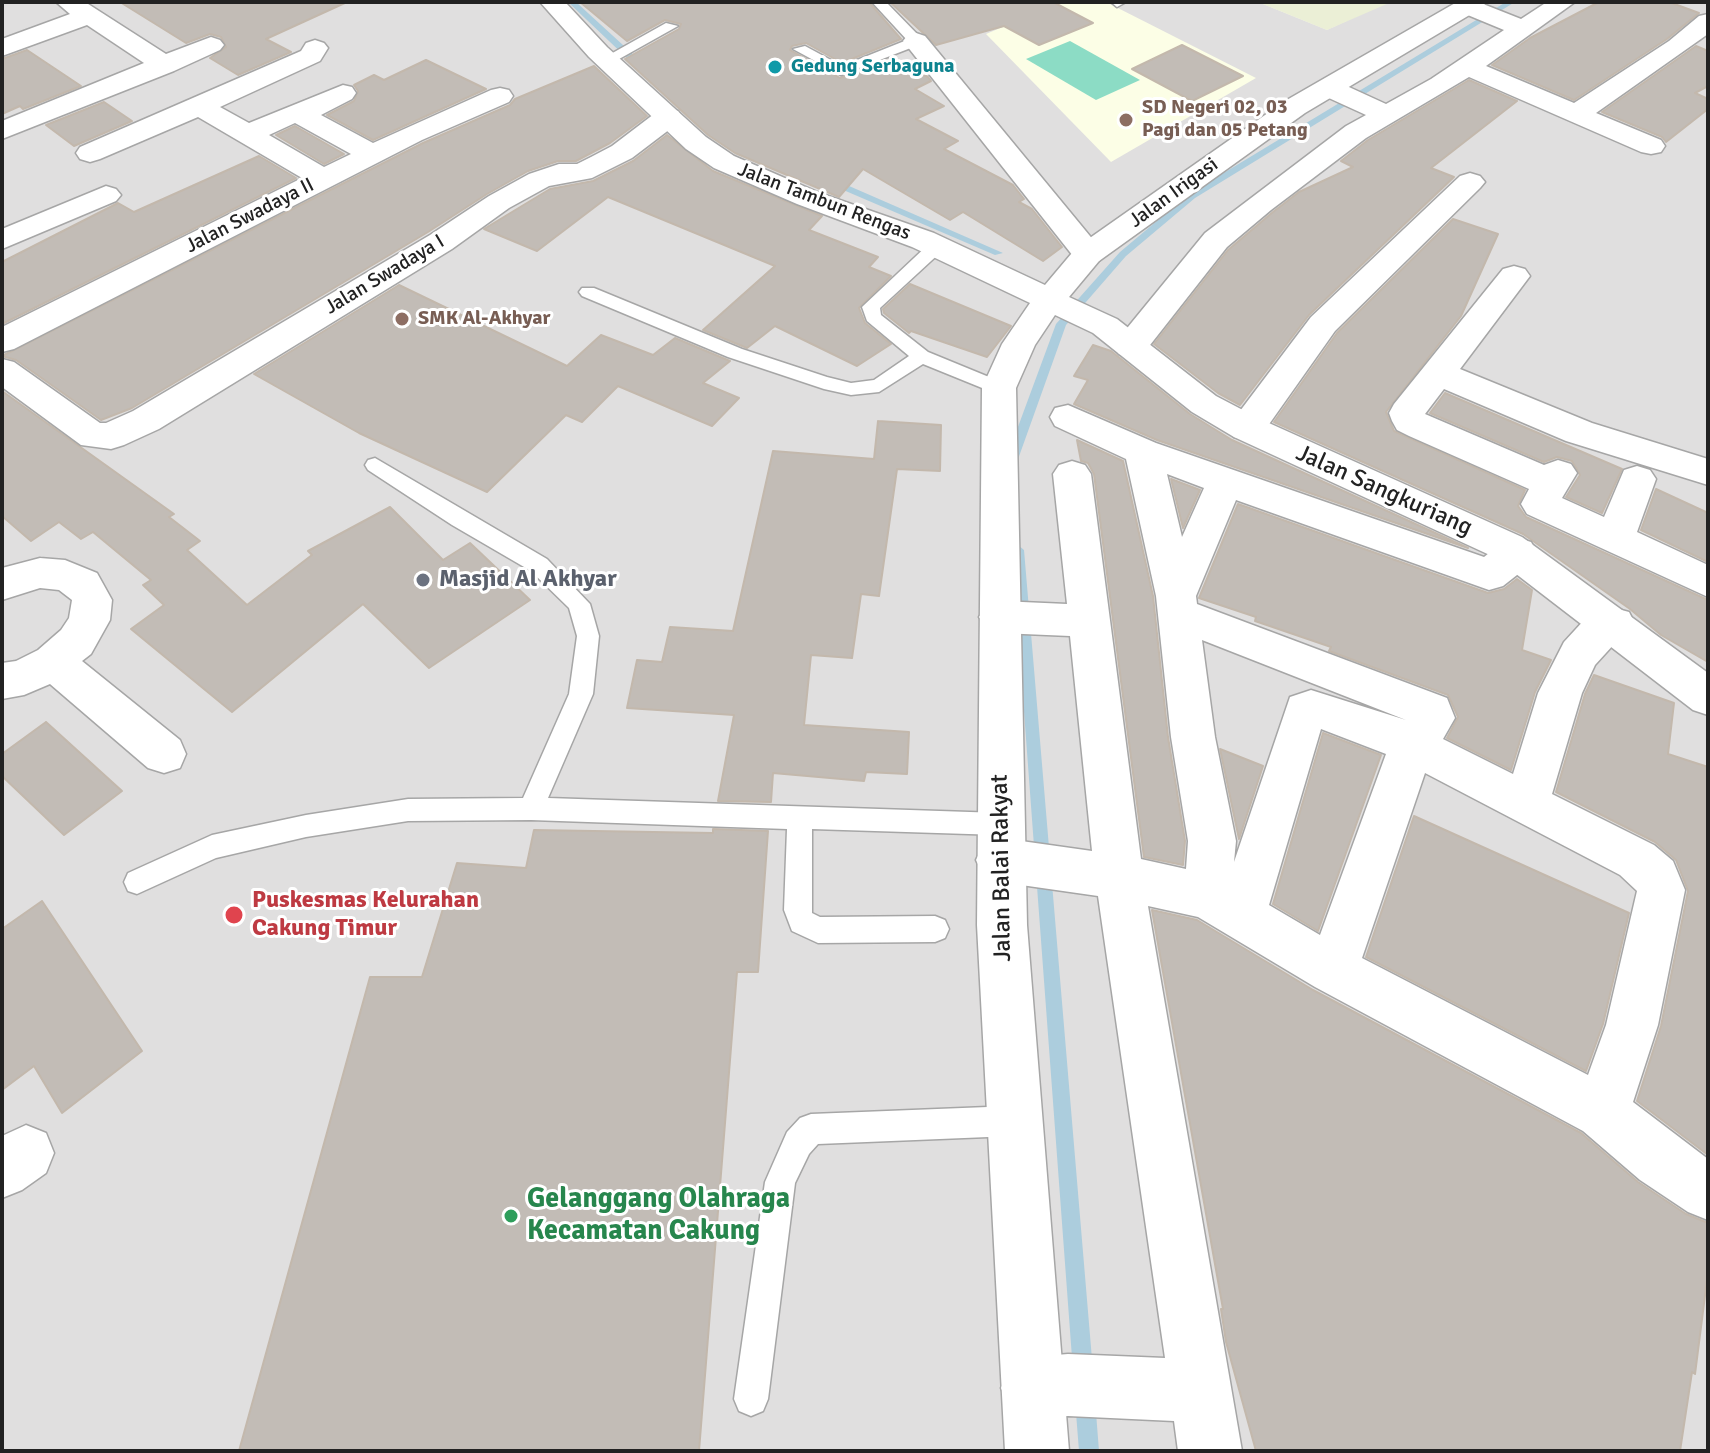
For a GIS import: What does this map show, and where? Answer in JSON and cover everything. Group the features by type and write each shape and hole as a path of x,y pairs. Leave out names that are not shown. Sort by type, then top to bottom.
{"street":[{"name":"Jalan Tambun Rengas","path":"552,2 616,56 668,117 704,150 724,162 779,187 937,246 1053,300"},
{"path":"1118,336 1216,240 1306,172 1328,150 1467,67 1518,27 1563,2"},
{"path":"1474,7 1518,27"},
{"name":"Jalan Irigasi","path":"1053,300 1088,254 1272,123 1337,92 1474,7"},
{"path":"2,48 78,9 165,65"},
{"path":"1576,114 1678,46 1708,21"},
{"path":"916,41 1088,254"},
{"path":"2,131 211,45"},
{"path":"90,153 311,56 315,48"},
{"path":"1467,67 1651,146"},
{"path":"1337,92 1385,114"},
{"path":"301,115 343,93"},
{"name":"Jalan Swadaya II","path":"2,341 373,154 500,96"},
{"path":"199,106 324,179"},
{"path":"248,134 293,113 373,154"},
{"name":"Jalan Swadaya I","path":"2,370 87,432 101,437 111,436 146,420 441,242 512,195 539,180 559,173 582,172 601,163 622,152 668,117"},
{"path":"1247,428 1323,324 1470,182"},
{"path":"9,227 106,195"},
{"path":"1514,276 1407,413 1410,421 1552,484"},
{"name":"Jalan Sangkuriang","path":"1053,300 1118,336 1204,404 1247,428 1517,553 1708,697"},
{"name":"Jalan Balai Rakyat","path":"1037,1451 1050,1387 1013,1121 1008,617 999,388 1019,344 1053,300"},
{"path":"1440,374 1579,432 1708,472"},
{"path":"1068,417 1143,452 1489,575 1517,553"},
{"path":"1579,432 1540,504 1708,582"},
{"path":"1143,452 1177,605 1193,737 1225,905"},
{"path":"1072,474 1081,621 1109,876 1191,1391 1210,1451"},
{"path":"1615,539 1637,479"},
{"path":"1177,605 1226,480"},
{"path":"2,584 40,573 65,575 83,584 92,600 89,620 76,642 53,662 24,677 2,681"},
{"path":"1177,605 1432,711 1433,718 1412,745 1333,970"},
{"path":"1008,617 1081,621"},
{"path":"1526,804 1560,693 1579,654 1601,630 1614,624"},
{"path":"53,662 164,754"},
{"path":"1225,905 1305,710 1311,708 1356,721 1412,745 1637,860 1656,877 1661,890 1632,1025 1602,1112"},
{"path":"1012,849 1225,905 1333,970 1602,1112 1660,1160 1708,1192"},
{"path":"1050,1387 1191,1391"}],"lane":[{"path":"800,49 841,71 916,41 879,2"},
{"path":"616,56 671,26"},
{"path":"937,246 871,307 873,317 921,356 999,388"},
{"path":"588,292 735,353 851,389 866,390 879,386 921,356"},
{"path":"375,465 459,520 539,565 579,604 588,636 581,694 531,809"},
{"path":"137,882 212,847 306,826 408,810 531,809 800,819 1012,849"},
{"path":"800,819 797,910 802,922 818,930 935,929"},
{"path":"751,1399 780,1182 798,1143 811,1129 1013,1121"}],"shaded area":[{"path":"2,2 1258,2 1327,30 1387,2 1708,2 1708,1451 2,1451"},
{"name":"SD Negeri 02, 03 Pagi dan 05 Petang","path":"1062,2 1106,2 1256,78 1111,162 986,34"},
{"path":"1258,2 1387,2 1389,3 1327,30"}],"green space":[{"path":"1070,41 1140,80 1096,100 1026,59"}],"building":[{"path":"120,2 347,2 266,39 291,52 238,75 210,58 226,47 221,37 210,34 186,43"},
{"path":"580,2 869,2 901,39 842,63 806,43 792,46 790,50 840,78 891,59 928,77 931,81 915,89 944,106 916,119 958,141 944,149 1013,185 1024,199 1019,202 1032,209 1062,247 1043,261 963,212 950,220 863,169 839,197 735,153 708,135 625,59 679,29 681,24 665,20 627,41"},
{"path":"890,2 1053,2 1093,23 1039,45 1004,26 936,45"},
{"path":"1599,2 1669,2 1699,13 1667,39 1574,100 1492,65 1530,38"},
{"path":"1182,45 1243,76 1192,101 1132,69"},
{"path":"1696,46 1708,51 1708,86 1695,93 1708,99 1708,109 1666,142 1662,137 1602,112"},
{"path":"27,50 81,86 2,114 2,59"},
{"path":"426,60 486,89 373,140 327,115 354,101 358,91 354,85 374,75 384,80"},
{"path":"594,66 647,116 610,143 576,161 558,161 528,171 487,194 132,408 101,420 16,360 2,356 423,143"},
{"path":"1469,80 1517,101 1431,168 1454,177 1309,315 1240,405 1218,393 1154,344 1228,250 1273,212 1299,192 1353,167 1341,161 1368,140"},
{"path":"104,102 132,121 74,146 46,125"},
{"path":"295,126 344,154 324,164 276,135"},
{"path":"667,135 713,171 822,216 809,230 878,257 869,267 891,276 859,308 865,323 891,344 857,366 775,326 747,348 703,330 775,266 608,197 537,251 484,229 550,189 593,181 633,161"},
{"path":"259,156 296,178 2,324 2,262 118,203 134,212"},
{"path":"1453,219 1498,234 1461,316 1386,412 1394,431 1525,490 1518,506 1526,517 1708,600 1708,662 1661,635 1630,609 1523,534 1274,422 1337,333"},
{"path":"910,284 1011,326 987,357 911,331 909,333 883,309"},
{"path":"399,285 567,366 601,335 653,355 675,338 730,361 703,383 739,398 712,426 618,386 582,422 566,415 487,492 359,433 254,374"},
{"path":"1093,345 1111,351 1190,414 1232,440 1468,548 1157,440 1074,404 1088,380 1074,376"},
{"path":"2,391 174,514 169,517 200,541 187,550 247,605 312,555 308,551 390,507 443,560 470,543 530,600 429,668 363,604 232,712 131,629 164,605 143,585 151,580 93,532 81,539 59,522 31,541 2,516"},
{"path":"1445,393 1622,469 1602,513 1566,497 1580,475 1572,461 1557,457 1544,462 1430,413"},
{"path":"878,421 941,425 940,471 897,469 879,596 861,594 852,658 811,655 804,725 909,732 907,774 866,772 864,781 773,773 771,802 718,801 734,715 627,708 637,660 662,662 670,627 733,631 773,451 874,459"},
{"path":"1077,440 1123,461 1153,596 1168,737 1185,841 1183,865 1144,857 1094,474 1088,463 1081,461"},
{"path":"1171,479 1200,490 1183,528"},
{"path":"1656,489 1708,513 1708,562 1641,530"},
{"path":"1238,504 1488,593 1504,589 1517,579 1532,590 1522,650 1551,660 1535,692 1511,770 1447,738 1458,717 1448,695 1329,651 1331,647 1255,621 1256,617 1199,598"},
{"path":"1594,675 1674,703 1668,754 1708,767 1708,1155 1637,1101 1661,1026 1688,891 1676,860 1655,842 1556,792 1585,694"},
{"path":"46,722 122,791 64,835 2,776 2,754"},
{"path":"1323,733 1381,755 1318,931 1273,904"},
{"path":"1220,749 1263,766 1239,839"},
{"path":"1414,816 1629,913 1603,1024 1586,1071 1366,957"},
{"name":"Gelanggang Olahraga Kecamatan Cakung","path":"713,829 768,831 758,972 737,972 699,1451 239,1451 370,977 422,977 457,863 526,868 534,830 713,833"},
{"path":"42,901 142,1051 62,1113 34,1066 2,1090 2,929"},
{"path":"1152,910 1197,920 1313,990 1581,1133 1638,1182 1686,1214 1708,1223 1708,1272 1695,1374 1692,1372 1680,1451 1256,1451 1226,1342 1223,1309"}],"waterway":[{"path":"572,2 633,59"},
{"path":"1011,462 1061,324 1123,254 1192,196 1511,2"},
{"path":"830,181 998,253"},
{"path":"1018,550 1083,1371"},
{"path":"1085,1400 1089,1451"}],"place":[{"name":"Gedung Serbaguna","path":"775,67"},
{"name":"SD Negeri 02, 03 Pagi dan 05 Petang","path":"1126,120"},
{"name":"SMK Al-Akhyar","path":"402,319"},
{"name":"Masjid Al Akhyar","path":"423,580"},
{"name":"Puskesmas Kelurahan Cakung Timur","path":"234,915"},
{"name":"Gelanggang Olahraga Kecamatan Cakung","path":"511,1216"}]}
